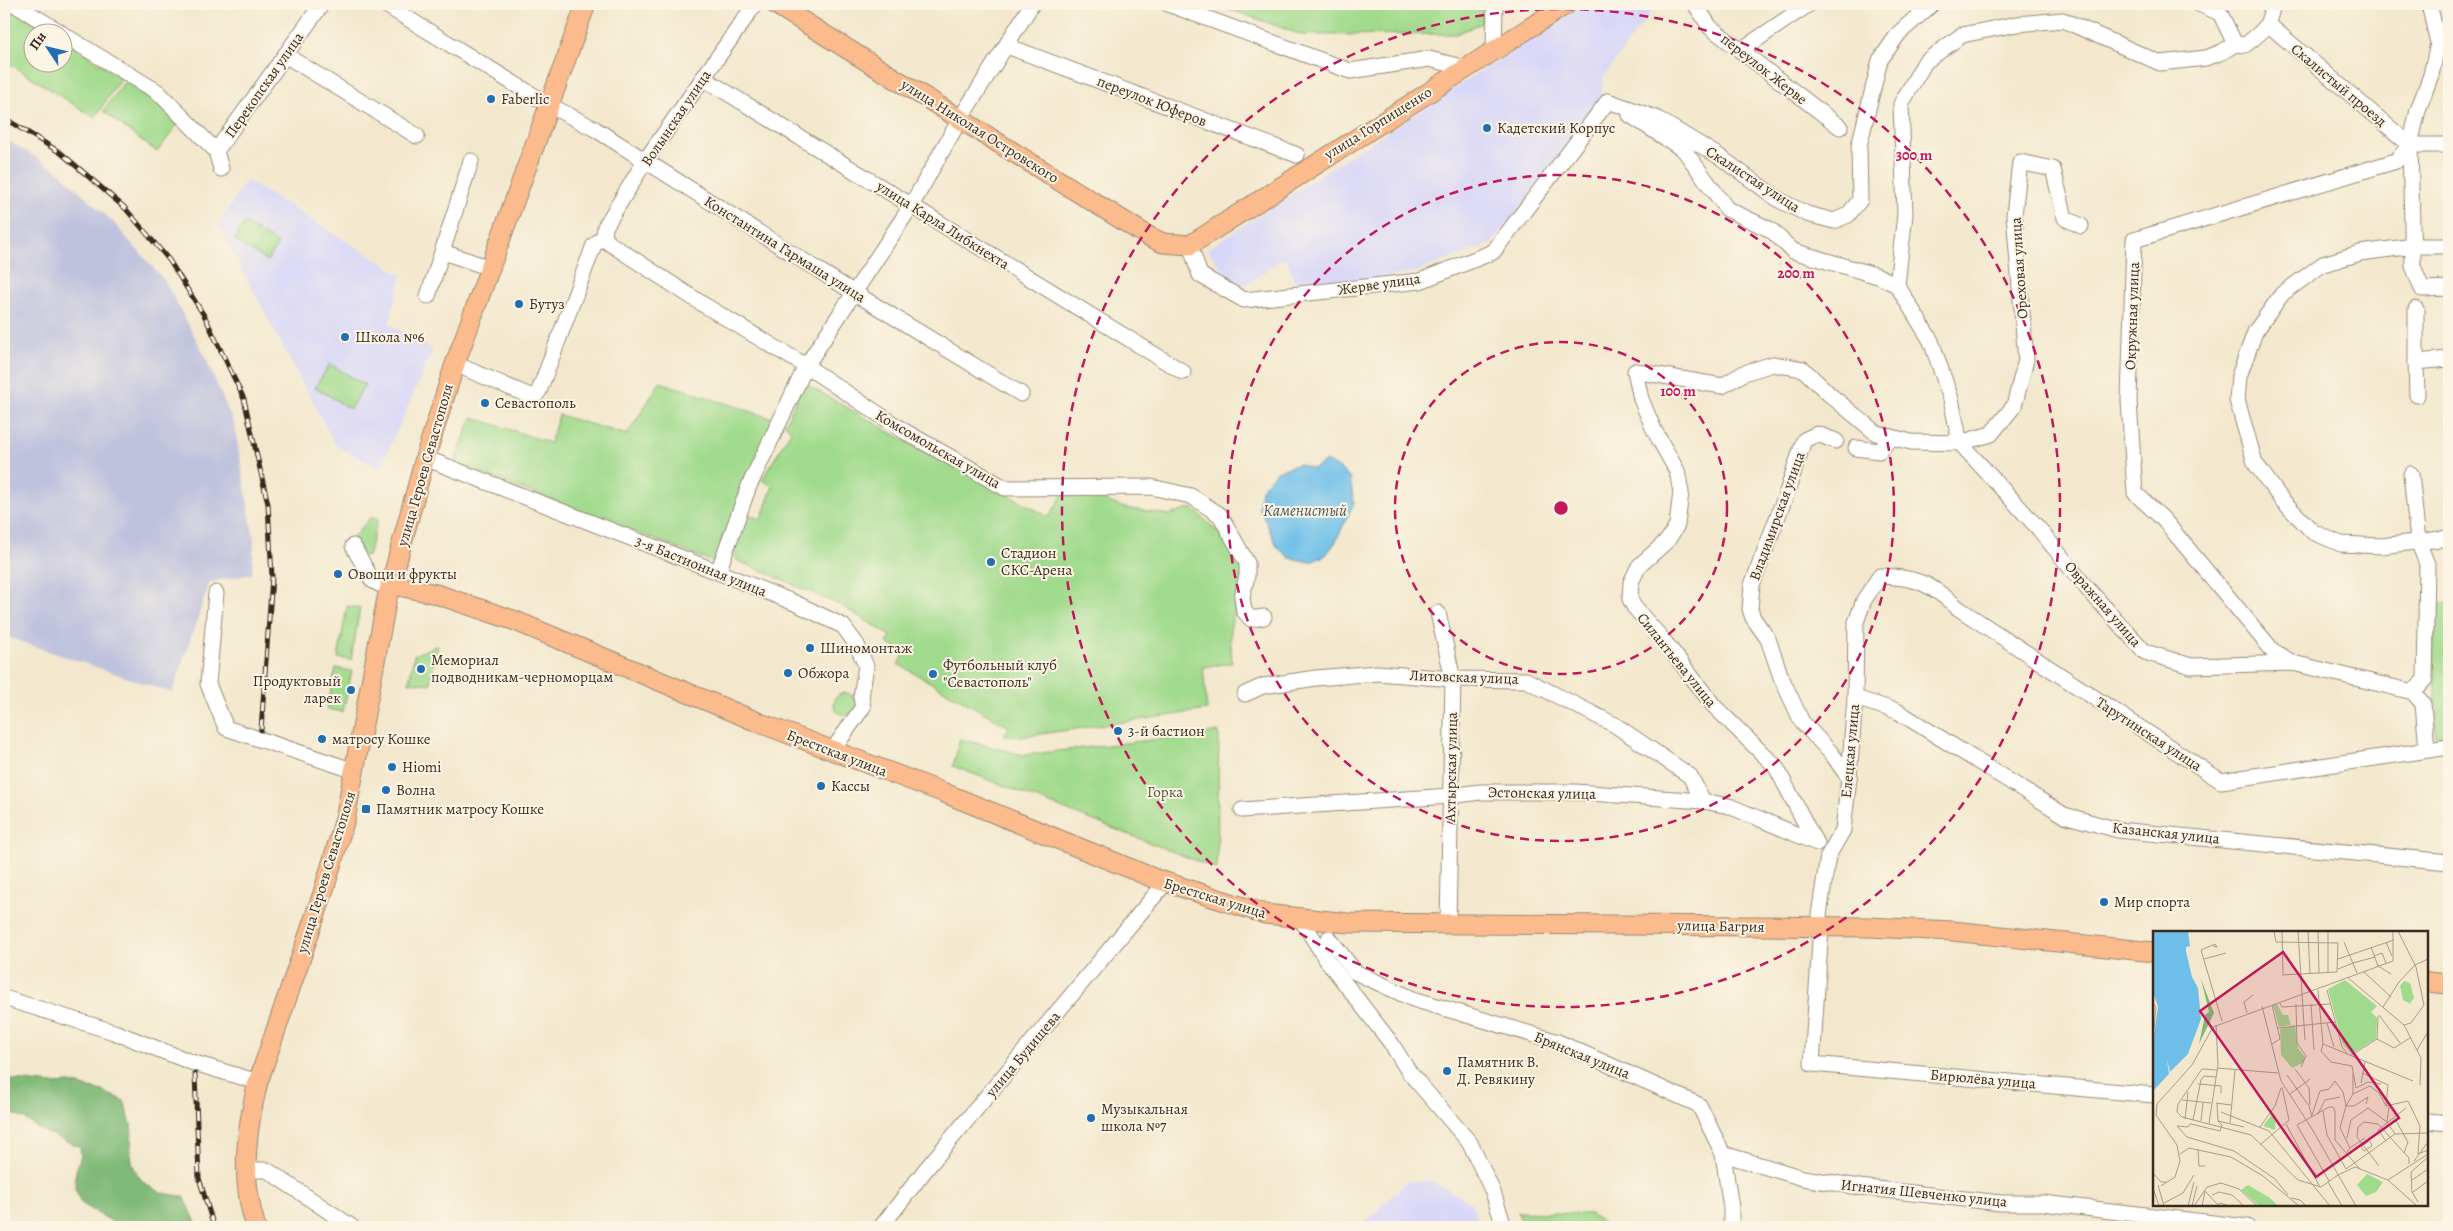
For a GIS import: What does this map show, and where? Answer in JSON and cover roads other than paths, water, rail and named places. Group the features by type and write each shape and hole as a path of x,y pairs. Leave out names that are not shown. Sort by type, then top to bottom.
{"main road":[{"name":"улица Героев Севастополя","path":"256,1227 246,1183 251,1111 258,1082 322,896 345,819 390,584 425,458 455,364 586,4"},
{"name":"улица Николая Островского","path":"776,4 1148,236 1163,243 1190,244"},
{"name":"улица Горпищенко","path":"1190,244 1567,4"},
{"name":"Брестская улица","path":"390,584 436,594 513,620 832,751 942,792 1166,882 1265,914 1293,919"},
{"name":"улица Багрия","path":"1293,919 1348,923 1821,927 1952,932 2153,952"},
{"path":"2428,982 2449,984"}],"street":[{"path":"14,4 43,22"},
{"name":"Перекопская улица","path":"221,169 216,151 322,4"},
{"name":"Константина Гармаша улица","path":"384,4 549,105 595,128 853,292 1021,394"},
{"name":"Волынская улица","path":"455,364 530,396 536,395 540,391 594,246 604,236 604,227 645,161 755,4"},
{"path":"718,572 750,486 806,366 911,206 960,120 1032,4"},
{"path":"1168,4 1350,71 1429,59 1466,68"},
{"path":"1494,50 1495,4"},
{"name":"переулок Жерве","path":"1695,4 1710,27 1840,127"},
{"path":"1741,50 1809,4"},
{"name":"Скалистая улица","path":"1608,101 1656,118 1720,157 1779,200 1807,214 1834,221 1848,215 1860,200 1859,146 1880,60 1899,34 1932,4"},
{"path":"2199,4 2220,13 2234,44"},
{"path":"1896,285 1905,214 1901,104 1924,62 1962,35 2017,24 2063,20 2160,63 2206,58 2222,52 2234,44 2245,45 2269,25 2273,4"},
{"path":"2429,4 2444,43 2418,110 2410,145 2409,192 2414,246 2413,266 2422,288 2449,288"},
{"name":"Скалистый проезд","path":"2269,25 2410,145"},
{"path":"72,40 158,92 216,151"},
{"name":"переулок Юферов","path":"1007,46 1297,155"},
{"path":"285,55 417,136"},
{"name":"улица Карла Либкнехта","path":"703,78 1183,372"},
{"path":"1608,101 1684,150 1728,209 1771,230 1793,250 1878,276 1896,285 1931,341 1951,399 1960,443"},
{"name":"Жерве улица","path":"1190,244 1200,275 1244,300 1420,281 1493,252 1608,101"},
{"path":"2410,145 2449,145"},
{"name":"Окружная улица","path":"2293,663 2272,651 2163,519 2135,493 2129,401 2134,240 2396,161 2410,145"},
{"path":"428,296 471,161"},
{"name":"Ореховая улица","path":"1960,443 1991,434 2014,406 2026,360 2014,214 2020,162 2054,169 2065,218 2081,226"},
{"name":"Комсомольская улица","path":"604,236 609,243 704,305 806,366 904,431 1005,488 1151,487 1191,496 1220,515 1236,540 1247,563 1247,576 1242,597 1244,611 1251,619 1264,617"},
{"path":"2449,246 2414,246 2360,253 2323,264 2282,294 2255,332 2239,376 2237,400 2255,463 2281,499 2313,532 2341,544 2380,546 2449,538"},
{"path":"443,252 490,268"},
{"path":"2416,309 2417,396"},
{"path":"2416,362 2449,359"},
{"name":"Силантьева улица","path":"1814,840 1776,767 1714,706 1664,641 1634,607 1630,599 1630,582 1639,566 1668,540 1677,525 1682,492 1677,471 1654,430 1641,399 1635,371 1722,386 1744,373 1773,364 1803,369 1829,394 1876,433 1911,442 1960,443"},
{"name":"Владимирская улица","path":"1836,440 1817,434 1804,440 1787,492 1752,585 1750,609 1768,639 1781,677 1802,722 1832,754 1849,778"},
{"path":"1856,448 1878,451 1892,437"},
{"name":"Овражная улица","path":"1960,443 2034,523 2086,587 2145,652 2191,666 2293,663"},
{"name":"3-я Бастионная улица","path":"425,458 795,603 842,626 857,645 866,666 861,698 863,707 832,751"},
{"path":"2411,474 2418,541 2427,564 2424,679 2413,692"},
{"path":"352,546 372,580 379,584 390,584"},
{"name":"Елецкая улица","path":"1812,1064 1821,927 1820,915 1828,856 1843,830 1849,778 1855,698 1856,622 1864,600 1880,576"},
{"name":"Тарутинская улица","path":"1880,576 1906,577 1936,588 1958,608 2221,781 2449,747"},
{"path":"216,593 208,684 226,728 355,771"},
{"name":"Ахтырская улица","path":"1438,613 1453,679 1448,923"},
{"path":"2293,663 2413,692 2423,704 2427,749"},
{"name":"Литовская улица","path":"1245,694 1263,686 1316,678 1377,673 1453,679 1526,680 1615,725 1690,776 1703,801"},
{"name":"Казанская улица","path":"1855,698 1897,710 2064,815 2118,830 2449,862"},
{"name":"Эстонская улица","path":"1242,810 1450,796 1480,792 1575,792 1703,801 1729,806 1814,840 1828,856"},
{"name":"улица Будищева","path":"881,1227 1166,882"},
{"path":"1293,919 1391,1043 1409,1072 1470,1143 1493,1192 1504,1227"},
{"name":"Брянская улица","path":"1329,938 1355,972 1413,999 1558,1042 1699,1105 1723,1154 1731,1208 1731,1227"},
{"path":"4,998 114,1032 191,1062 258,1082"},
{"name":"Бирюлёва улица","path":"1812,1064 2153,1095"},
{"path":"2428,1120 2449,1123"},
{"name":"Игнатия Шевченко улица","path":"1723,1154 1803,1178 1859,1187 2000,1203 2043,1202 2247,1227"},
{"path":"246,1170 266,1170 352,1227"}],"water":[{"name":"Каменистый","path":"1327,461 1350,478 1354,503 1335,543 1326,555 1311,562 1290,558 1278,548 1259,508 1261,489 1277,471 1299,464 1313,469"}],"railway":[{"path":"4,118 61,153 125,208 169,260 205,317 244,399 268,504 272,577 261,730"},
{"path":"195,1074 199,1178 214,1227"}],"place":[{"name":"Faberlic","path":"491,99"},
{"name":"Кадетский Корпус","path":"1487,128"},
{"name":"Бутуз","path":"519,304"},
{"name":"Школа №6","path":"345,337"},
{"name":"Севастополь","path":"485,403"},
{"name":"Стадион СКС-Арена","path":"991,562"},
{"name":"Овощи и фрукты","path":"338,574"},
{"name":"Шиномонтаж","path":"810,648"},
{"name":"Мемориал подводникам-черноморцам","path":"421,669"},
{"name":"Обжора","path":"788,673"},
{"name":"Футбольный клуб \"Севастополь\"","path":"933,674"},
{"name":"Продуктовый ларек","path":"351,690"},
{"name":"3-й бастион","path":"1118,731"},
{"name":"матросу Кошке","path":"322,739"},
{"name":"Hiomi","path":"392,767"},
{"name":"Кассы","path":"821,786"},
{"name":"Волна","path":"386,790"},
{"name":"Памятник матросу Кошке","path":"366,809"},
{"name":"Мир спорта","path":"2104,902"},
{"name":"Памятник В. Д. Ревякину","path":"1447,1071"},
{"name":"Музыкальная школа №7","path":"1091,1118"}],"park label":[{"name":"Горка","path":"1165,792"}]}
